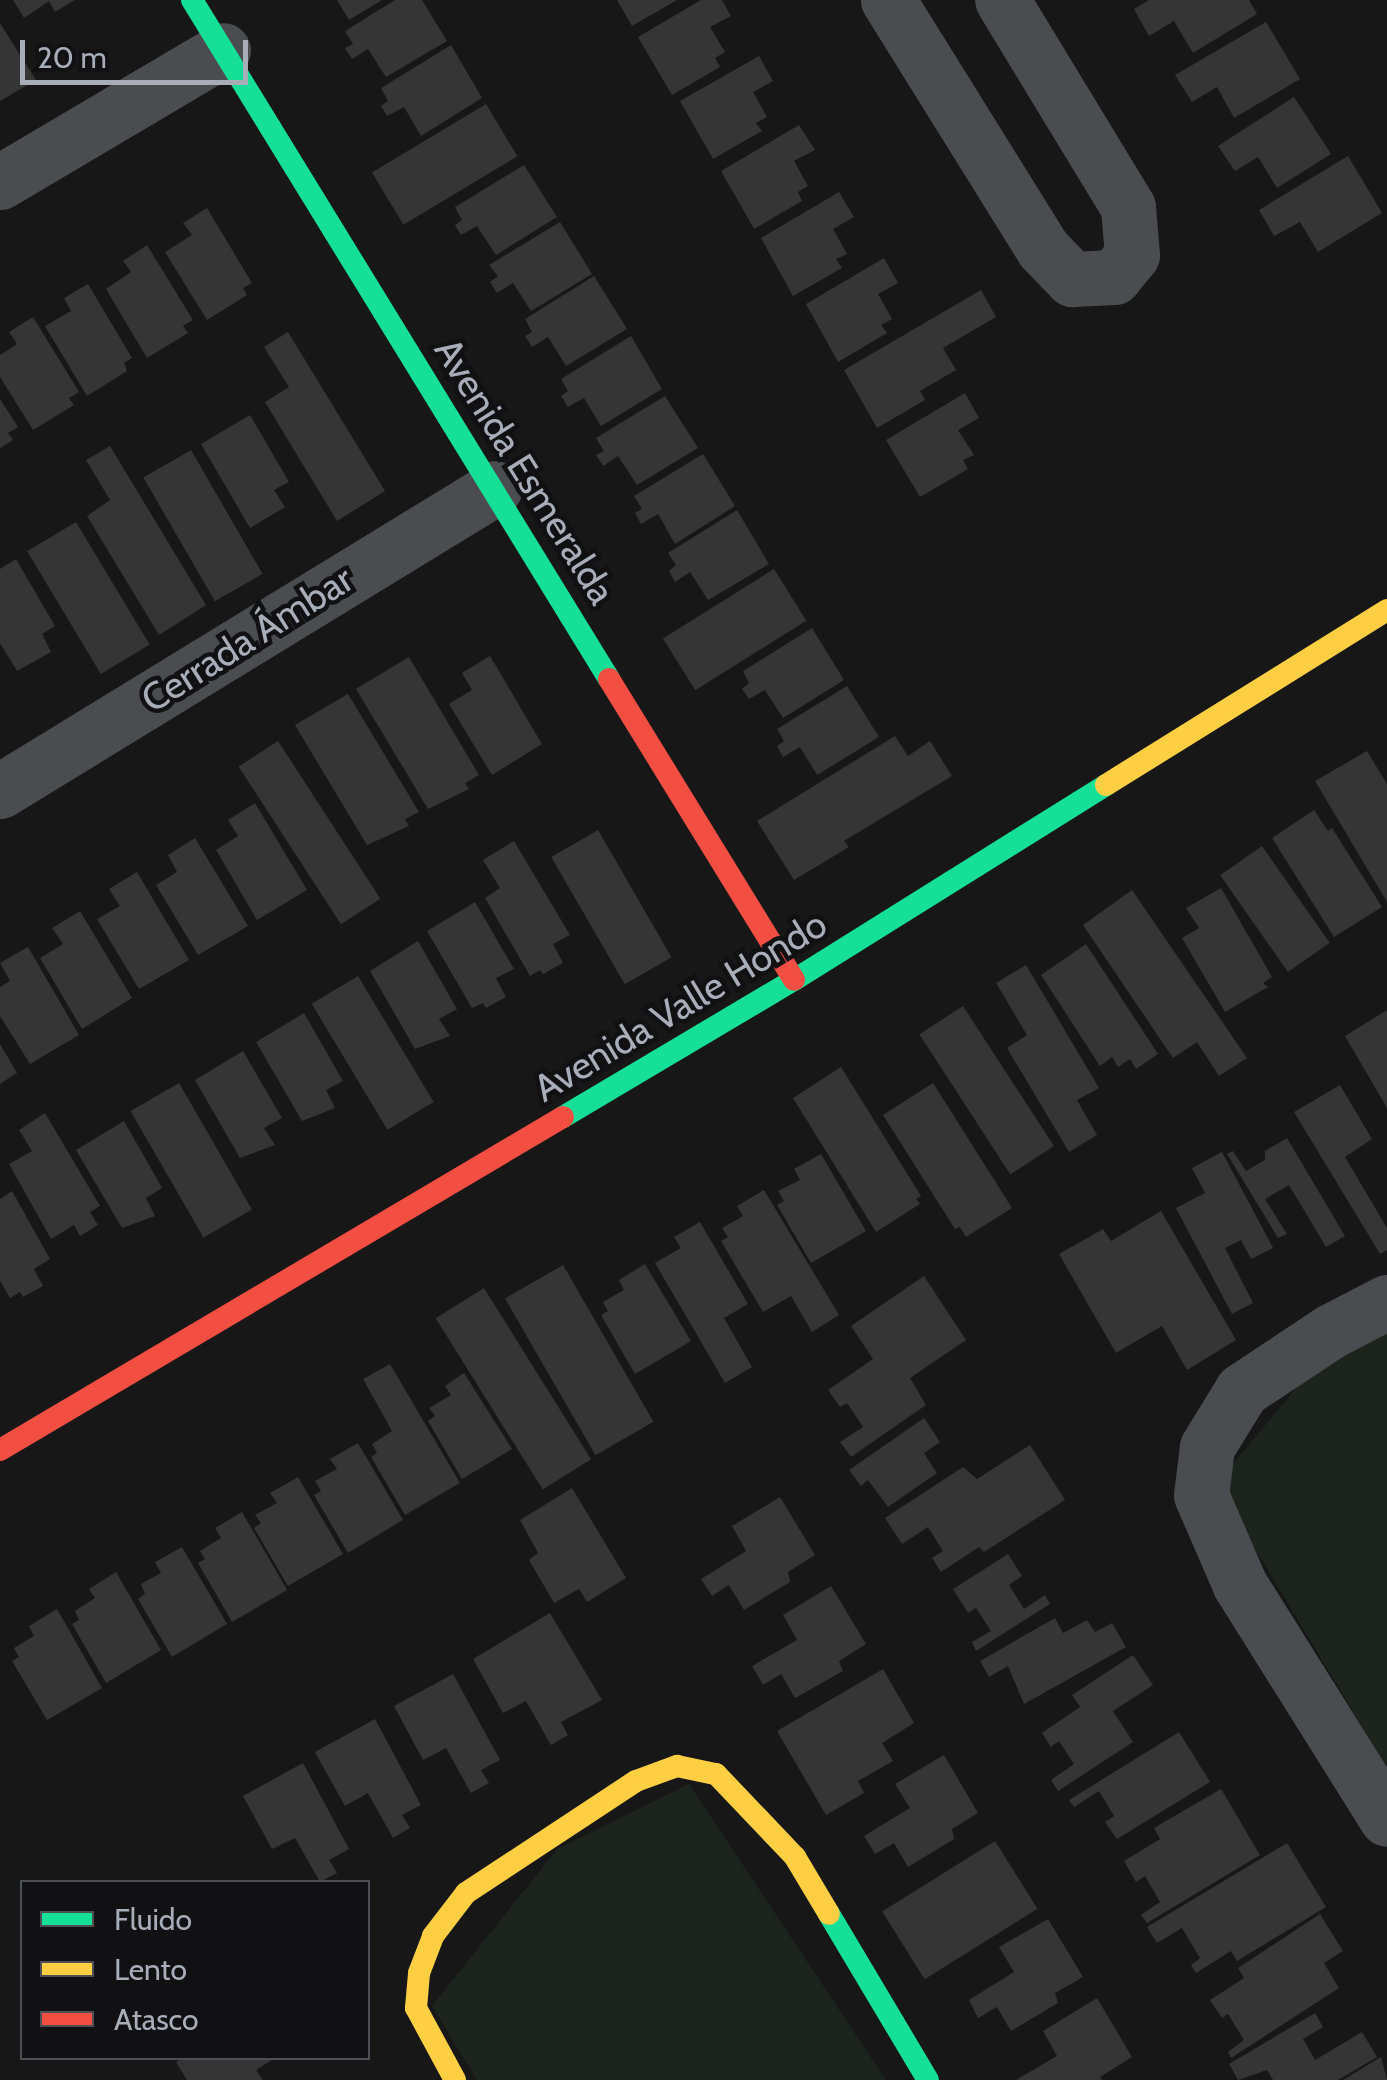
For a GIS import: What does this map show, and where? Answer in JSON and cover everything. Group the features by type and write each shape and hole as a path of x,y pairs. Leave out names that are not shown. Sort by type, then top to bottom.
{"street":[{"name":"Avenida Esmeralda","path":"192,0 794,980"},
{"path":"888,0 1044,249 1072,280 1114,278 1132,255 1128,207 1002,0"},
{"path":"0,182 223,50"},
{"name":"Cerrada Ámbar","path":"0,791 495,488"},
{"name":"Avenida Valle Hondo","path":"0,1450 794,980 1387,610"},
{"path":"1387,1302 1331,1332 1242,1390 1208,1447 1201,1495 1240,1585 1387,1819"},
{"path":"455,2080 416,2008 419,1973 432,1936 466,1894 636,1781 678,1766 716,1774 795,1857 928,2080"}],"shaded area":[{"path":"1387,1330 1387,1768 1216,1484 1329,1349"},
{"path":"689,1784 886,2080 477,2080 432,2006 557,1849"}],"building":[{"path":"13,0 75,0 55,12 49,1 24,18"},
{"path":"337,0 382,0 349,20"},
{"path":"395,0 422,0 447,41 386,77 368,49 352,59 345,48 353,44 345,31"},
{"path":"617,0 677,0 632,26"},
{"path":"701,0 722,0 731,16 710,27 725,52 715,58 720,67 672,95 638,37"},
{"path":"1149,0 1249,0 1257,14 1193,53 1174,21 1149,36 1134,9"},
{"path":"1266,22 1300,79 1234,118 1217,87 1192,102 1175,75"},
{"path":"0,23 36,80 0,101"},
{"path":"451,45 482,98 421,136 404,107 387,116 381,106 388,101 381,88"},
{"path":"759,56 773,81 753,92 767,117 756,123 762,131 713,159 680,101"},
{"path":"1294,97 1331,154 1277,188 1258,157 1235,171 1218,146"},
{"path":"486,104 517,156 403,225 372,173"},
{"path":"799,125 815,150 794,161 808,186 798,192 802,201 754,229 721,171"},
{"path":"1348,156 1382,213 1318,252 1300,222 1274,236 1259,210"},
{"path":"524,165 557,217 496,255 477,226 461,235 455,225 462,220 455,207"},
{"path":"839,192 854,217 833,229 847,254 836,259 842,268 793,296 761,238"},
{"path":"207,208 252,283 243,288 247,295 207,320 165,252 192,235 183,223"},
{"path":"560,222 592,274 531,311 513,283 497,293 490,282 498,276 489,265"},
{"path":"147,245 193,320 183,326 188,333 147,358 106,289 131,272 123,261"},
{"path":"884,258 898,283 878,294 892,319 881,325 887,333 838,362 806,304"},
{"path":"594,276 627,329 566,366 548,337 532,347 525,336 532,332 525,319"},
{"path":"88,284 132,358 124,363 127,371 87,396 45,326 71,311 64,298"},
{"path":"981,290 996,317 943,348 956,370 920,391 925,400 877,428 844,370"},
{"path":"33,317 79,392 69,398 74,405 33,430 0,377 0,355 17,344 9,332"},
{"path":"288,332 385,491 337,521 265,402 289,387 264,347"},
{"path":"631,336 662,389 601,426 584,398 568,407 561,396 568,391 561,379"},
{"path":"965,393 979,418 958,430 974,455 963,460 968,469 920,497 886,440"},
{"path":"665,396 698,448 637,485 618,456 603,466 596,455 604,451 596,438"},
{"path":"0,399 18,427 8,433 13,440 0,448"},
{"path":"250,415 289,482 274,490 285,507 250,528 201,444"},
{"path":"110,446 206,605 159,635 87,516 110,500 86,460"},
{"path":"191,450 262,574 215,601 143,477"},
{"path":"703,454 735,506 675,544 658,514 641,524 635,513 642,509 634,496"},
{"path":"737,510 769,564 708,600 690,572 675,582 669,571 676,565 668,553"},
{"path":"76,522 150,645 101,674 27,551"},
{"path":"16,559 55,626 42,634 51,652 17,671 0,643 0,569"},
{"path":"774,569 806,621 695,690 663,638"},
{"path":"812,628 844,680 783,718 765,690 749,699 742,689 749,683 743,671"},
{"path":"490,656 542,744 492,775 449,704 472,690 462,673"},
{"path":"409,657 479,775 465,783 469,789 428,809 356,689"},
{"path":"847,686 879,737 817,775 800,747 783,757 777,746 784,741 777,729"},
{"path":"348,694 419,812 405,819 409,826 367,845 295,725"},
{"path":"895,736 908,756 930,741 952,776 844,841 849,847 794,880 757,821"},
{"path":"278,741 380,899 341,924 239,767"},
{"path":"1367,751 1387,784 1387,902 1315,781"},
{"path":"255,803 307,890 257,920 216,850 238,836 228,820"},
{"path":"1314,810 1328,831 1332,828 1382,907 1334,937 1272,838"},
{"path":"598,830 672,957 625,984 551,857"},
{"path":"195,838 248,926 198,955 156,885 177,872 168,855"},
{"path":"514,841 570,935 553,944 563,963 543,974 540,970 530,976 485,898 500,888 483,860"},
{"path":"1262,846 1330,943 1288,972 1220,875"},
{"path":"137,872 189,960 139,989 97,919 120,906 109,889"},
{"path":"1221,888 1272,977 1263,983 1268,987 1225,1012 1182,938 1199,928 1186,908"},
{"path":"1132,890 1247,1058 1219,1076 1197,1042 1173,1058 1083,925"},
{"path":"475,902 514,969 496,978 506,997 486,1008 483,1003 472,1008 427,931"},
{"path":"80,911 132,998 82,1029 40,958 63,944 52,928"},
{"path":"418,941 457,1009 439,1019 450,1036 415,1049 370,971"},
{"path":"1086,944 1158,1054 1136,1069 1130,1059 1118,1067 1112,1057 1100,1066 1041,975"},
{"path":"28,947 79,1035 30,1064 0,1016 0,987 10,981 0,963"},
{"path":"1026,965 1099,1088 1077,1100 1097,1135 1069,1152 1007,1048 1027,1035 996,983"},
{"path":"358,976 434,1102 387,1130 312,1004"},
{"path":"963,1006 1054,1146 1010,1174 919,1034"},
{"path":"1387,1010 1387,1108 1345,1036"},
{"path":"304,1013 343,1081 326,1090 335,1108 302,1121 256,1042"},
{"path":"0,1044 17,1073 0,1084"},
{"path":"243,1051 282,1118 264,1128 275,1145 240,1158 195,1080"},
{"path":"841,1067 921,1196 916,1199 920,1204 876,1232 793,1098"},
{"path":"179,1083 252,1209 204,1237 131,1111"},
{"path":"933,1083 1012,1208 966,1237 960,1227 955,1229 883,1115"},
{"path":"1340,1085 1372,1139 1345,1157 1387,1228 1387,1250 1380,1254 1294,1112"},
{"path":"45,1113 100,1206 90,1212 98,1225 80,1236 74,1225 51,1239 9,1164 32,1151 19,1130"},
{"path":"124,1121 162,1188 146,1198 155,1216 122,1228 76,1150"},
{"path":"1287,1138 1345,1236 1326,1247 1289,1185 1265,1199 1287,1234 1278,1238 1227,1154 1233,1151 1246,1171 1265,1160 1265,1151"},
{"path":"1222,1152 1273,1248 1251,1259 1241,1240 1225,1248 1253,1303 1232,1314 1176,1208 1205,1193 1192,1168"},
{"path":"821,1154 866,1231 811,1263 777,1205 784,1201 778,1191 800,1180 794,1169"},
{"path":"764,1190 839,1315 812,1332 791,1296 763,1312 721,1241 728,1237 722,1228 743,1216 737,1206"},
{"path":"12,1191 50,1259 34,1269 43,1286 23,1297 20,1292 10,1298 0,1281 0,1199"},
{"path":"1161,1211 1236,1340 1187,1370 1162,1326 1116,1353 1059,1254 1103,1229 1111,1241"},
{"path":"700,1222 748,1304 724,1318 752,1367 725,1383 655,1263 681,1248 674,1237"},
{"path":"645,1264 691,1341 635,1374 601,1315 608,1311 603,1302 624,1290 619,1280"},
{"path":"563,1265 654,1422 595,1455 505,1298"},
{"path":"924,1276 966,1340 910,1378 926,1405 851,1457 840,1442 863,1427 847,1403 840,1407 828,1390 873,1359 851,1326"},
{"path":"484,1288 591,1459 543,1490 436,1318"},
{"path":"390,1364 460,1483 405,1515 371,1457 377,1453 372,1444 392,1431 363,1379"},
{"path":"464,1373 512,1449 462,1479 428,1421 435,1416 429,1408 451,1395 445,1386"},
{"path":"924,1418 940,1442 924,1453 937,1473 888,1507 868,1480 861,1486 849,1470"},
{"path":"358,1443 403,1520 348,1553 314,1495 321,1491 315,1481 337,1469 330,1459"},
{"path":"1030,1445 1065,1500 984,1552 979,1547 941,1572 932,1558 943,1551 928,1527 902,1544 885,1518 963,1467 977,1479"},
{"path":"298,1477 343,1554 288,1586 254,1528 261,1523 255,1515 277,1503 270,1493"},
{"path":"572,1488 626,1578 587,1602 579,1589 554,1603 529,1560 538,1553 520,1520"},
{"path":"780,1497 815,1555 788,1572 790,1582 744,1610 729,1585 712,1596 701,1579 746,1551 732,1526"},
{"path":"242,1512 287,1590 232,1622 198,1563 205,1559 200,1551 221,1538 215,1528"},
{"path":"182,1547 227,1624 172,1657 138,1599 145,1594 141,1584 161,1573 155,1562"},
{"path":"1008,1554 1022,1576 1009,1585 1024,1609 1045,1595 1050,1604 976,1651 972,1642 991,1631 976,1608 968,1613 953,1589"},
{"path":"116,1572 161,1650 106,1683 72,1624 79,1620 75,1611 95,1598 89,1589"},
{"path":"831,1586 866,1644 839,1661 843,1671 795,1698 781,1674 763,1685 752,1666 797,1640 783,1615"},
{"path":"57,1609 102,1688 47,1720 12,1661 19,1657 14,1648 34,1636 29,1626"},
{"path":"550,1613 602,1700 561,1722 568,1735 551,1745 526,1701 503,1713 473,1659"},
{"path":"1055,1618 1063,1633 1087,1620 1095,1632 1112,1623 1126,1647 1024,1704 1008,1666 989,1677 980,1661"},
{"path":"1133,1655 1153,1685 1113,1711 1133,1742 1058,1791 1051,1780 1074,1764 1059,1741 1051,1747 1042,1733 1080,1707 1072,1695"},
{"path":"883,1669 914,1723 882,1743 893,1761 858,1781 864,1793 826,1815 777,1731"},
{"path":"453,1674 500,1760 481,1770 489,1783 471,1793 446,1748 423,1760 394,1706"},
{"path":"375,1719 421,1805 402,1815 410,1828 393,1838 368,1793 345,1806 315,1752"},
{"path":"1179,1732 1210,1782 1117,1839 1105,1822 1114,1816 1099,1791 1074,1807 1069,1800"},
{"path":"944,1755 978,1813 952,1829 954,1839 908,1867 894,1843 875,1854 864,1836 910,1808 895,1784"},
{"path":"303,1763 349,1849 329,1860 337,1873 319,1880 295,1838 272,1849 243,1796"},
{"path":"1221,1789 1260,1855 1147,1923 1141,1915 1160,1902 1145,1876 1136,1882 1124,1861 1160,1839 1154,1828"},
{"path":"995,1841 1037,1909 925,1979 882,1911"},
{"path":"1287,1843 1326,1907 1237,1961 1231,1951 1196,1973 1191,1965 1200,1958 1182,1928 1157,1943 1147,1927"},
{"path":"1320,1914 1343,1951 1324,1963 1339,1988 1231,2058 1228,2052 1244,2040 1228,2014 1222,2018 1210,2000 1244,1978 1238,1968"},
{"path":"1048,1919 1083,1977 1055,1993 1058,2003 1011,2031 997,2007 978,2018 969,2000 1014,1972 999,1947"},
{"path":"1097,1998 1132,2057 1100,2077 1102,2080 1016,2080 1057,2056 1043,2031"},
{"path":"1315,2013 1323,2027 1303,2039 1315,2060 1362,2032 1377,2057 1338,2080 1273,2080 1267,2070 1238,2080 1229,2064"},
{"path":"1381,2057 1387,2080 1343,2080"},
{"path":"272,2060 256,2070 263,2080 187,2080 176,2062"}],"traffic: fast":[{"path":"192,0 609,679"},
{"path":"563,1117 794,980 1106,785"},
{"path":"829,1914 928,2080"}],"traffic: slow":[{"path":"1106,785 1387,610"},
{"path":"455,2080 416,2008 419,1973 433,1936 466,1893 636,1781 677,1766 716,1774 795,1857 829,1914"}],"traffic: jam":[{"path":"609,679 794,980"},
{"path":"0,1450 563,1117"}]}
